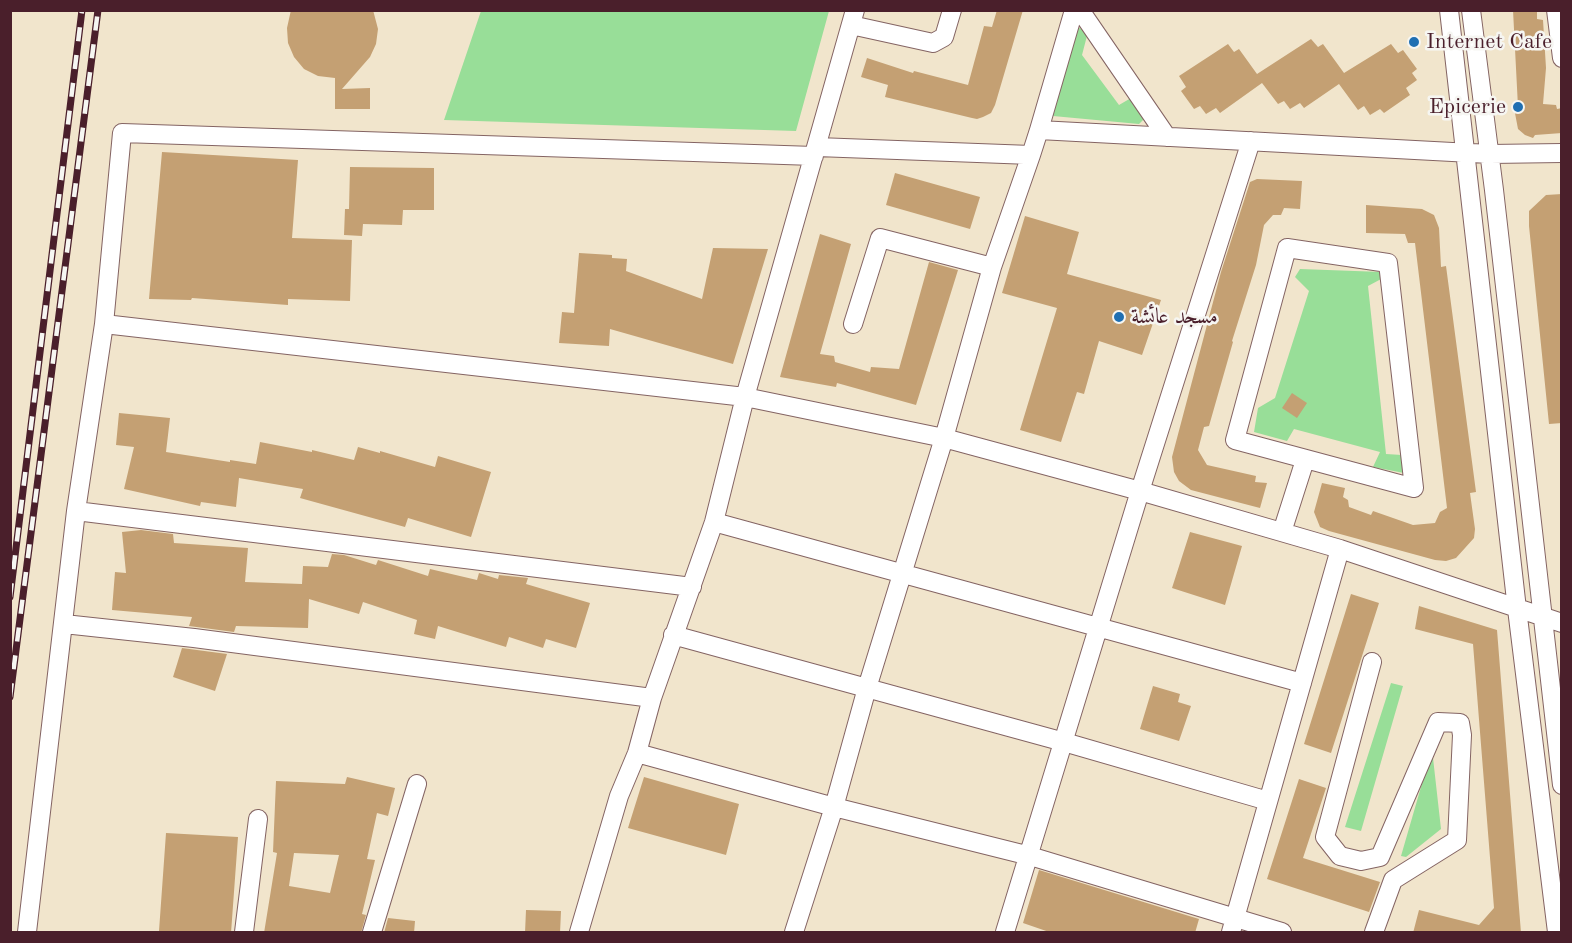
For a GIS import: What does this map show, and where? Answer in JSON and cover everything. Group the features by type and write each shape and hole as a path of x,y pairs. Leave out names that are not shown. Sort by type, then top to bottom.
{"street":[{"path":"579,933 619,796 637,753 673,635 714,522 745,397 853,18 933,43 944,37 952,10"},
{"path":"794,933 944,438 992,267 1039,130 1074,10"},
{"path":"1080,10 1167,137"},
{"path":"1449,10 1517,609 1557,933"},
{"path":"1471,10 1490,154 1562,785"},
{"path":"1556,10 1562,58"},
{"path":"1039,130 1490,154 1562,153"},
{"path":"27,933 76,511 104,324 122,133 1031,155"},
{"path":"1005,933 1140,491 1251,141"},
{"path":"853,324 880,238 992,267"},
{"path":"1287,248 1388,263 1414,489 1305,460 1235,440 1287,248"},
{"path":"104,324 745,397 944,438 1140,491 1340,549 1562,623"},
{"path":"1282,532 1305,460"},
{"path":"76,511 692,586"},
{"path":"714,522 1302,683"},
{"path":"1233,925 1340,549"},
{"path":"64,624 194,638 652,698"},
{"path":"673,635 1064,742 1268,801"},
{"path":"1372,662 1324,837 1340,856 1361,861 1380,857"},
{"path":"1374,933 1393,880 1456,840 1462,735 1460,723 1438,722 1380,857"},
{"path":"637,753 834,807 1030,856 1233,925 1282,933"},
{"path":"372,933 417,784"},
{"path":"244,933 258,819"},
{"path":"1380,857 1393,880"}],"green space":[{"path":"481,10 829,11 796,131 444,120"},
{"path":"1075,26 1088,32 1082,55 1119,105 1131,98 1145,118 1139,124 1053,116"},
{"path":"1300,269 1382,272 1383,278 1368,286 1386,454 1402,455 1404,473 1373,467 1380,452 1294,429 1287,441 1254,432 1258,408 1275,398 1309,291 1295,277"},
{"path":"1391,683 1403,686 1361,831 1345,827"},
{"path":"1432,749 1441,829 1406,857 1401,856"}],"building":[{"path":"291,10 373,10 378,29 376,44 370,57 342,89 370,88 370,109 335,109 335,78 318,76 304,69 294,57 288,43 287,28"},
{"path":"997,10 1023,10 995,105 991,113 983,117 972,118 885,97 888,85 861,77 867,58 913,73 914,71 968,85 984,26 992,27"},
{"path":"1513,10 1537,10 1537,19 1543,20 1546,68 1543,104 1556,105 1557,109 1562,108 1562,133 1535,135 1533,138 1518,129 1514,108 1518,107"},
{"path":"1311,39 1318,47 1323,44 1344,73 1391,44 1398,53 1403,50 1417,69 1412,73 1417,80 1406,88 1410,95 1384,113 1380,109 1370,115 1364,106 1358,110 1339,84 1304,108 1300,103 1290,109 1284,101 1278,104 1262,83 1220,113 1216,108 1206,114 1200,106 1194,109 1181,91 1186,87 1179,76 1228,44 1234,52 1239,49 1257,74"},
{"path":"162,152 298,160 292,238 352,240 350,301 288,299 288,305 192,298 191,300 149,299"},
{"path":"350,167 434,168 434,210 403,210 402,225 363,224 362,236 344,235 345,209 349,209"},
{"path":"895,173 980,197 970,229 886,205"},
{"path":"1257,179 1302,181 1300,209 1284,208 1281,215 1273,215 1264,225 1256,265 1209,426 1204,427 1198,450 1207,465 1256,476 1255,482 1267,483 1260,508 1191,490 1179,481 1174,472 1172,457 1221,272 1250,182"},
{"path":"1562,194 1562,423 1549,424 1529,211 1546,195"},
{"path":"1366,205 1422,209 1434,215 1439,228 1441,267 1446,266 1476,492 1470,493 1474,538 1456,558 1446,561 1329,531 1320,527 1314,512 1322,483 1345,488 1343,497 1348,500 1349,507 1371,515 1373,511 1413,525 1435,523 1440,512 1447,508 1415,243 1408,243 1405,234 1366,233"},
{"path":"1025,216 1079,232 1067,274 1161,300 1142,355 1099,341 1084,394 1077,392 1061,442 1020,430 1057,308 1002,293"},
{"path":"820,234 851,244 820,354 834,356 835,362 870,372 871,367 899,369 929,262 958,270 916,405 837,383 836,387 780,377"},
{"path":"713,248 768,249 733,364 610,329 609,346 559,343 562,312 574,313 579,253 612,255 612,258 627,259 626,271 702,299"},
{"path":"1292,393 1307,403 1297,418 1282,408"},
{"path":"119,413 170,418 166,452 256,464 260,442 312,452 312,450 354,460 358,447 435,467 438,456 491,472 471,537 408,518 405,527 300,498 303,489 239,478 236,507 201,502 200,506 124,489 134,447 116,445"},
{"path":"141,530 173,534 174,543 248,548 245,582 302,584 303,566 328,567 332,554 344,555 376,565 378,560 428,576 430,569 477,580 479,573 498,579 499,575 528,578 526,584 590,603 576,648 546,639 543,648 509,637 506,647 438,626 435,639 414,634 417,620 363,602 359,614 309,599 308,628 236,626 234,632 189,626 192,617 112,610 115,572 126,573 122,532"},
{"path":"1190,532 1242,546 1225,605 1172,588"},
{"path":"1351,594 1379,603 1331,753 1304,744"},
{"path":"1419,606 1497,630 1521,933 1413,933 1419,910 1479,925 1494,908 1473,644 1415,629"},
{"path":"182,648 227,654 215,691 173,677"},
{"path":"1153,686 1180,694 1178,702 1191,706 1179,741 1140,729"},
{"path":"347,777 395,788 388,816 377,813 367,859 375,860 362,914 366,915 361,933 264,933 277,853 273,852 276,781 345,784","holes":["294,853 339,855 330,893 289,886"]},
{"path":"644,777 739,804 726,855 628,828"},
{"path":"1299,779 1326,788 1303,858 1380,882 1369,912 1267,879"},
{"path":"166,833 238,837 231,933 159,931"},
{"path":"1039,870 1199,919 1195,933 1052,933 1023,923"},
{"path":"526,910 561,911 560,933 525,933"},
{"path":"388,918 415,921 414,933 384,933"}],"railway":[{"path":"10,597 82,10"},
{"path":"10,697 98,10"}],"place":[{"name":"Internet Cafe","path":"1414,42"},
{"name":"Epicerie","path":"1518,107"},
{"name":"مسجد عائشة","path":"1119,317"}]}
